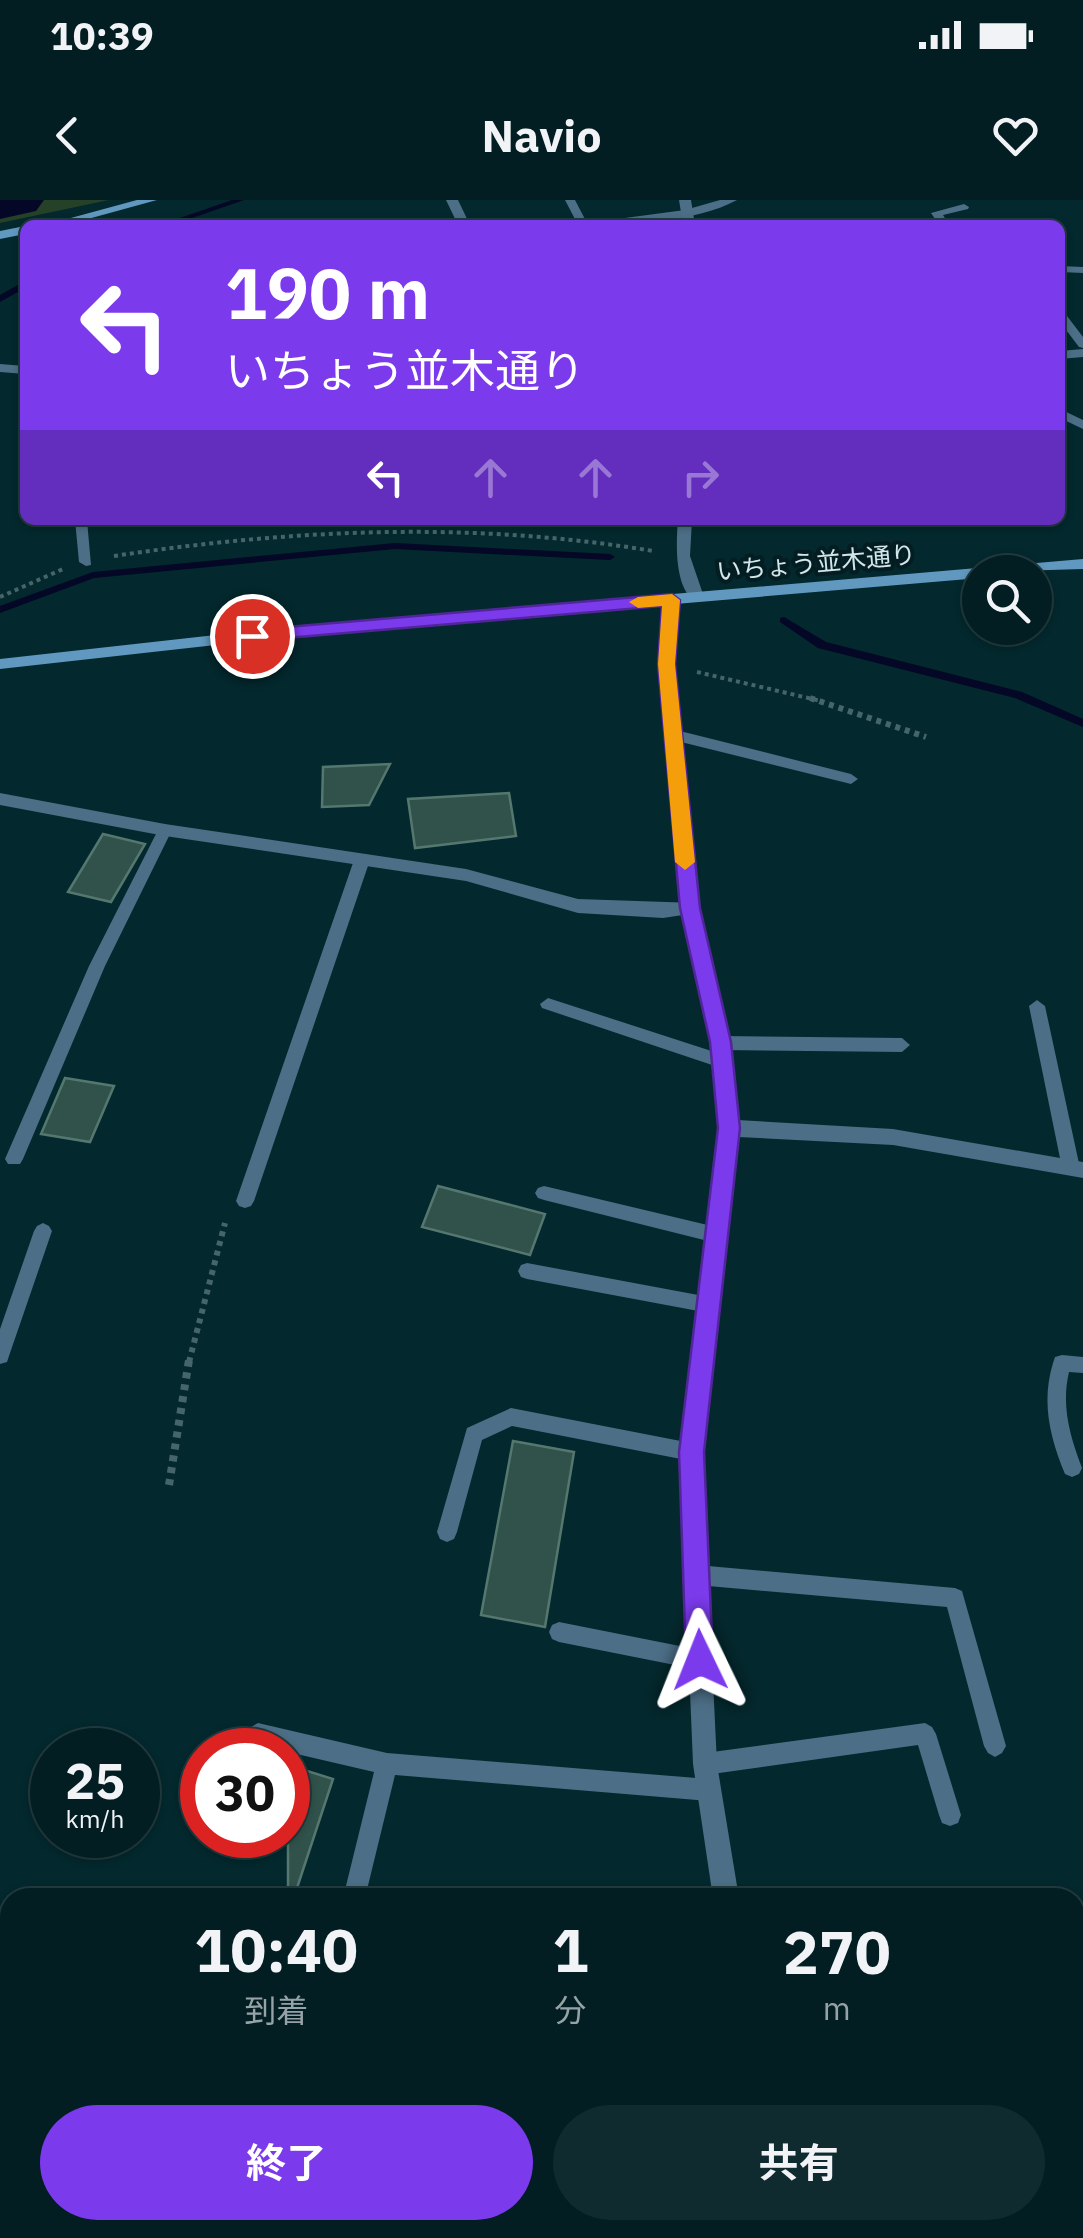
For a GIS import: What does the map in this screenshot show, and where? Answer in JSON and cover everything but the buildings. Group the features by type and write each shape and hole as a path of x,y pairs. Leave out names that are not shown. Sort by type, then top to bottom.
{"street":[{"path":"71,220 151,200"},
{"path":"685,525 683,556 696,597"},
{"name":"いちょう並木通り","path":"1052,567 1083,564"},
{"name":"いちょう並木通り","path":"0,664 287,632 962,575"},
{"path":"0,799 164,830 466,874 578,906 663,912 690,908 722,1052 729,1128 691,1452 705,1764 724,1888"},
{"path":"729,1128 894,1137 1077,1169"}],"lane":[{"path":"631,220 687,213 732,200"},
{"path":"941,220 936,213 964,207"},
{"path":"1065,322 1083,349"},
{"path":"82,525 86,562"},
{"path":"672,600 666,664 690,908"},
{"path":"671,734 851,779"},
{"path":"14,1159 98,966 164,830"},
{"path":"246,1201 362,860"},
{"path":"548,1004 722,1052 902,1046"},
{"path":"1037,1006 1077,1169"},
{"path":"544,1194 716,1235"},
{"path":"0,1356 43,1232"},
{"path":"527,1271 708,1305"},
{"path":"1072,1468 1056,1420 1054,1384 1062,1363 1083,1365"},
{"path":"447,1532 474,1434 511,1417 691,1452"},
{"path":"696,1575 955,1598 995,1746"},
{"path":"559,1632 700,1660"},
{"path":"705,1764 926,1734 950,1815"},
{"path":"310,1746 387,1764 709,1790"},
{"path":"356,1888 387,1764"}],"path":[{"path":"0,597 86,562 195,543 398,529 475,529 616,543 683,556"},
{"path":"666,664 831,703 926,737"},
{"path":"169,1485 180,1395 195,1330 228,1212 246,1201"}],"green space":[{"path":"0,200 109,200 0,223"}],"waterway":[{"path":"0,204 18,200"},
{"path":"179,220 240,200"},
{"path":"0,299 20,287"},
{"path":"0,610 93,575 395,546 610,557"},
{"path":"784,620 822,645 1018,695 1083,723"}],"slow traffic":[{"path":"638,602 672,600 666,664 685,862"}],"route":[{"path":"252,636 672,600 666,664 671,734 690,908 724,1062 729,1128 691,1452 700,1660"}]}
